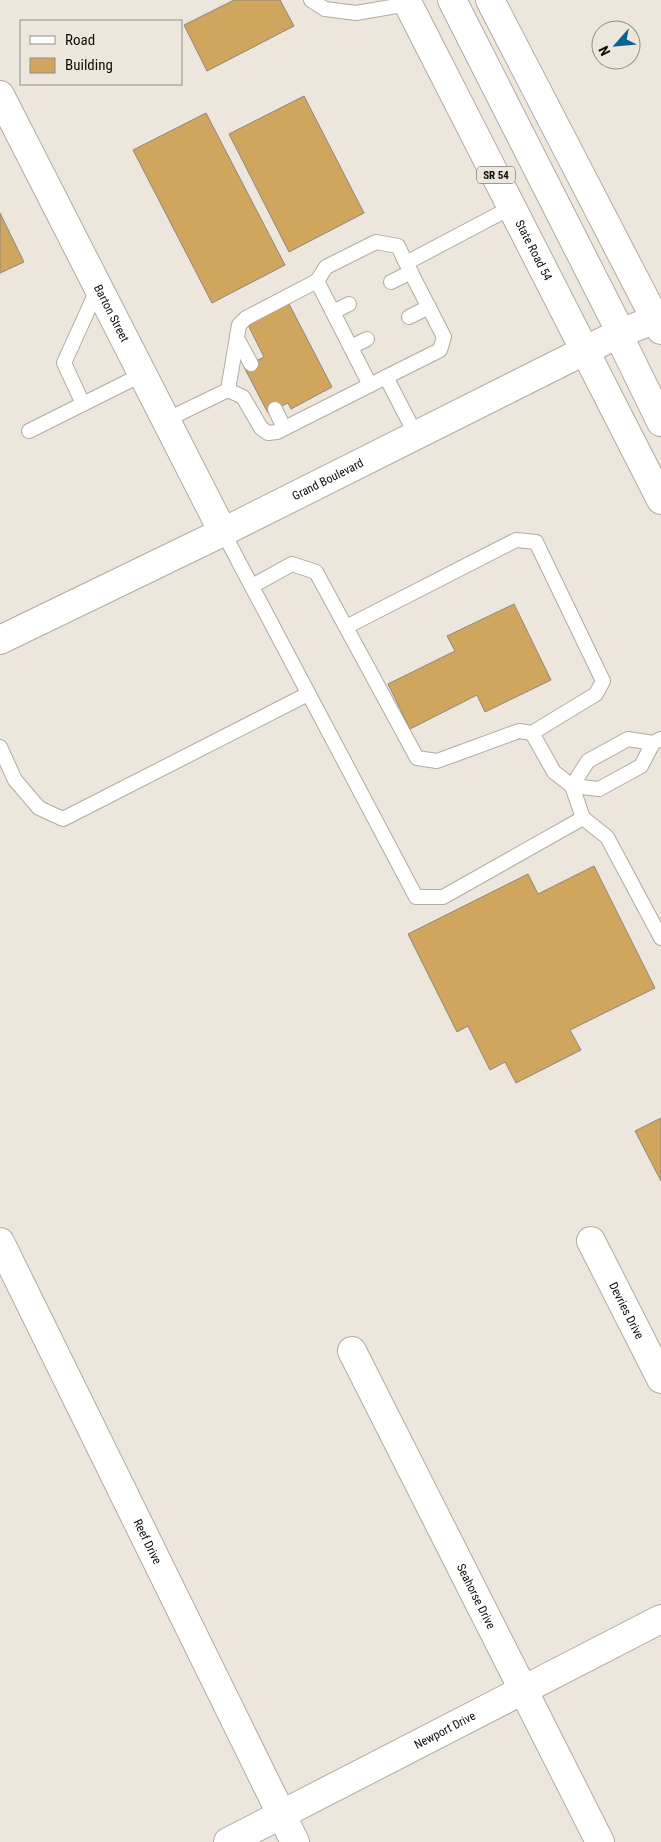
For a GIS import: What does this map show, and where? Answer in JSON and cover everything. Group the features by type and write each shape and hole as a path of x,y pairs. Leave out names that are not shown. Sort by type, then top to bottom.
{"street":[{"path":"452,0 661,422"},
{"path":"490,0 658,325"},
{"name":"State Road 54","path":"407,2 661,500"},
{"name":"Barton Street","path":"0,95 223,532"},
{"name":"Grand Boulevard","path":"0,640 223,532 585,350 619,334 658,325"},
{"name":"Devries Drive","path":"591,1241 661,1379"},
{"name":"Reef Drive","path":"0,1242 294,1842"},
{"name":"Seahorse Drive","path":"352,1350 600,1842"},
{"name":"Newport Drive","path":"228,1842 661,1619"}],"lane":[{"path":"311,0 325,9 356,13 407,2"},
{"path":"391,282 409,267 512,207"},
{"path":"376,242 398,246 444,337 440,350 277,432 268,433 261,428 243,397 228,390 239,325 246,318 317,281 326,267 376,242"},
{"path":"317,281 370,385"},
{"path":"83,404 64,363 98,288"},
{"path":"333,312 348,304"},
{"path":"409,317 429,307"},
{"path":"237,338 250,364"},
{"path":"351,347 367,339"},
{"path":"29,431 143,374"},
{"path":"386,377 416,435"},
{"path":"166,420 228,390"},
{"path":"275,409 284,428"},
{"path":"223,532 416,897 443,897 583,818"},
{"path":"252,586 292,564 316,572 417,758 438,761 519,731 532,733 596,694 603,681 536,542 516,540 346,627"},
{"path":"0,747 15,780 39,808 64,819 308,694"},
{"path":"532,733 554,772 572,786 600,789 641,766 657,741 628,739 588,761 572,786"},
{"path":"572,786 583,818 607,837 661,938"}],"building":[{"path":"234,0 280,0 294,26 207,71 184,25"},
{"path":"304,96 364,213 289,252 229,134"},
{"path":"206,113 285,265 212,303 133,150"},
{"path":"0,213 24,262 0,273"},
{"path":"288,302 332,387 291,409 288,403 268,413 244,367 264,357 247,323"},
{"path":"514,604 551,680 485,712 477,695 410,729 388,684 455,651 447,636"},
{"path":"594,866 655,988 570,1030 581,1050 516,1083 505,1062 490,1070 468,1026 457,1032 408,934 528,874 538,894"},
{"path":"661,1118 661,1181 635,1131"}]}
